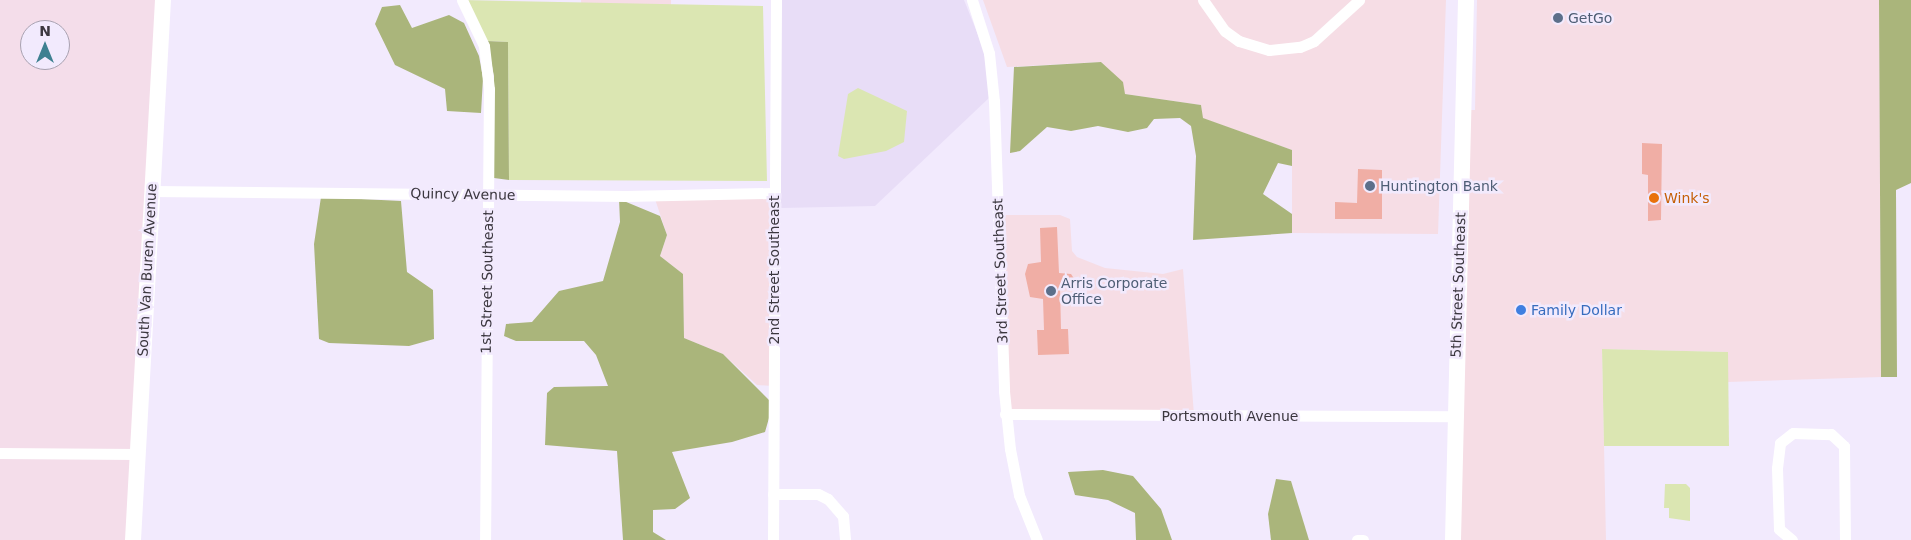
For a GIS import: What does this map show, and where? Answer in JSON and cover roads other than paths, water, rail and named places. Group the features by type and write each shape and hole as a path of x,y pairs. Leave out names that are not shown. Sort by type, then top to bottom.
{"main road":[{"name":"South Van Buren Avenue","path":"133,540 162,0"},
{"name":"5th Street Southeast","path":"1453,540 1466,0"}],"street":[{"name":"1st Street Southeast","path":"462,0 478,30 487,62 488,195 485,540"},
{"name":"2nd Street Southeast","path":"773,540 776,0"},
{"name":"3rd Street Southeast","path":"972,0 989,53 994,101 1005,414 1019,495 1038,540"},
{"path":"1203,0 1225,31 1239,40 1269,50 1300,47 1314,40 1359,0"},
{"name":"Quincy Avenue","path":"152,191 488,195 775,193"},
{"name":"Portsmouth Avenue","path":"1005,414 1455,416"},
{"path":"1792,540 1779,529 1777,468 1780,444 1793,433 1831,434 1844,446 1845,540"},
{"path":"0,452 137,454"},
{"path":"773,494 818,494 828,499 843,516 845,540"},
{"path":"1356,540 1363,540"}],"place":[{"name":"GetGo","path":"1558,18"},
{"name":"Huntington Bank","path":"1370,186"},
{"name":"Wink's","path":"1654,198"},
{"name":"Arris Corporate Office","path":"1051,291"},
{"name":"Family Dollar","path":"1521,310"}]}
